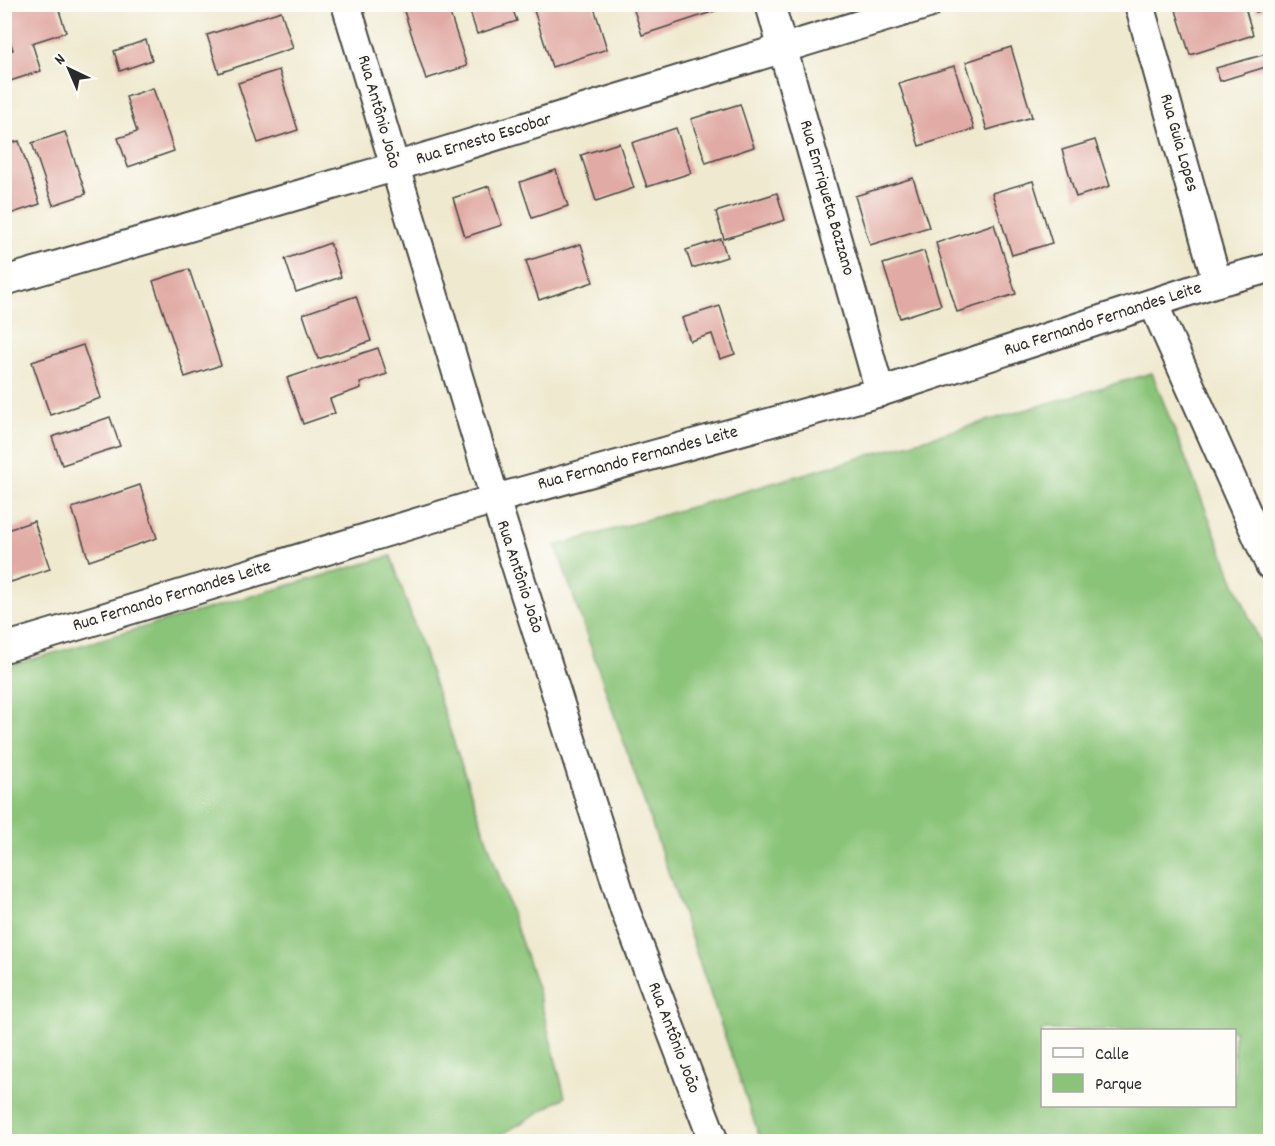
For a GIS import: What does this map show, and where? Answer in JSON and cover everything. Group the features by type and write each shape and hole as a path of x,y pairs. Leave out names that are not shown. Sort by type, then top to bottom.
{"street":[{"name":"Rua Antônio João","path":"346,4 495,498 625,910 714,1142"},
{"name":"Rua Enrriqueta Bazzano","path":"770,4 880,392"},
{"name":"Rua Ernesto Escobar","path":"4,281 394,167 784,50 928,4"},
{"name":"Rua Guia Lopes","path":"1139,4 1217,282"},
{"name":"Rua Fernando Fernandes Leite","path":"4,648 495,498 880,392 1154,305 1217,282 1270,268"},
{"path":"1154,305 1270,565"}],"green space":[{"path":"1152,373 1270,667 1270,1073 1260,1078 1270,1104 1270,1141 761,1141 556,546"},
{"path":"391,556 538,991 565,1097 491,1141 5,1141 5,667"}],"building":[{"path":"4,4 57,4 66,32 32,43 41,71 10,81 4,64 4,52 13,50 4,22"},
{"path":"415,4 447,4 467,66 426,79 403,8"},
{"path":"532,4 593,4 607,49 552,67"},
{"path":"632,4 723,4 724,8 642,35"},
{"path":"1174,4 1244,4 1253,35 1190,55"},
{"path":"1254,4 1270,4 1270,7 1256,12"},
{"path":"468,5 511,5 517,21 477,34"},
{"path":"281,11 293,48 219,73 207,35"},
{"path":"146,40 152,60 120,71 114,51"},
{"path":"1011,47 1032,117 987,130 966,62"},
{"path":"1266,54 1269,66 1220,81 1216,68"},
{"path":"954,66 974,129 919,146 899,83"},
{"path":"279,70 298,130 258,143 238,83"},
{"path":"153,88 174,151 128,167 118,138 137,132 126,97"},
{"path":"740,104 754,147 706,163 691,119"},
{"path":"676,128 691,173 647,187 632,143"},
{"path":"65,132 86,194 53,205 32,143"},
{"path":"1095,140 1110,186 1076,197 1062,150"},
{"path":"19,141 40,204 4,216 4,145"},
{"path":"619,143 634,188 596,201 581,155"},
{"path":"556,170 568,206 532,218 520,182"},
{"path":"913,178 929,227 870,245 855,196"},
{"path":"1033,181 1052,243 1012,255 992,193"},
{"path":"489,186 502,225 465,237 453,198"},
{"path":"777,193 785,220 724,239 716,212"},
{"path":"994,224 1016,294 957,312 936,243"},
{"path":"721,239 727,257 692,268 686,250"},
{"path":"330,243 341,277 296,292 285,259"},
{"path":"581,244 593,282 539,300 526,261"},
{"path":"924,251 941,305 900,318 883,264"},
{"path":"189,269 221,365 185,377 153,281"},
{"path":"356,296 371,341 318,359 303,314"},
{"path":"720,306 735,354 720,359 712,334 690,341 682,318"},
{"path":"83,345 101,398 50,415 32,362"},
{"path":"378,348 387,374 360,383 361,388 330,399 335,413 303,424 287,378"},
{"path":"110,417 120,446 62,465 52,437"},
{"path":"140,485 157,538 89,561 72,508"},
{"path":"34,521 50,569 11,582 4,561 4,531"}]}
